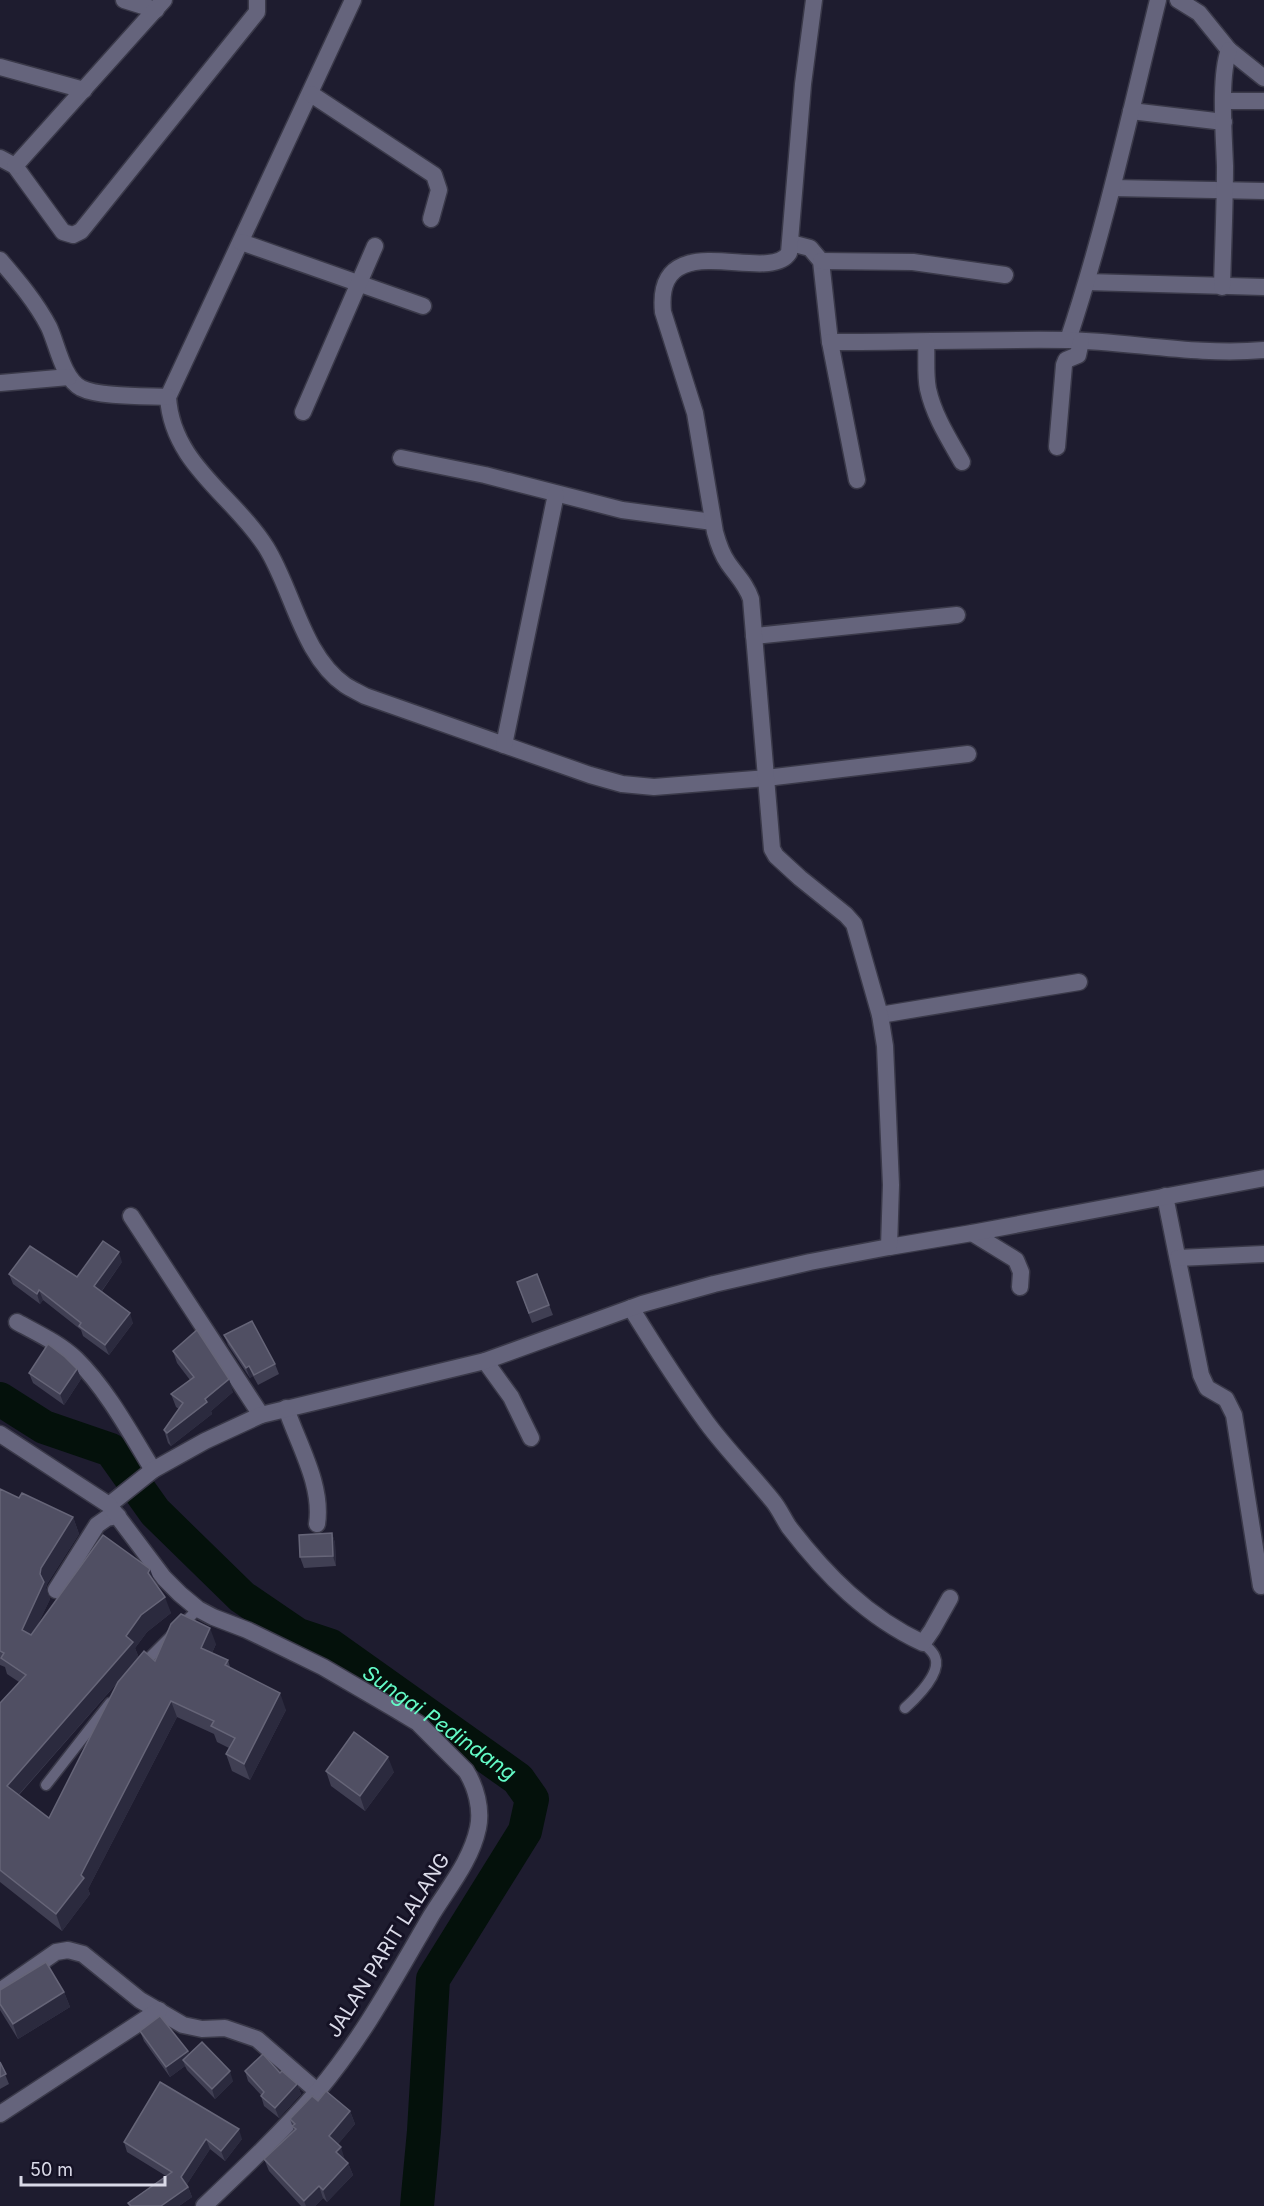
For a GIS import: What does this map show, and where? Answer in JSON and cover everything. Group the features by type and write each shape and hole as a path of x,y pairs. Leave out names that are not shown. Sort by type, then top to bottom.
{"street":[{"path":"124,0 160,5"},
{"path":"160,5 84,90 8,162 63,232 73,235 81,231 257,12 257,0"},
{"path":"353,0 168,397 169,416 174,431 191,462 266,547 314,650 333,675 346,686 365,696 590,775 622,784 654,787 766,778 968,754"},
{"path":"814,0 803,84 789,254 781,261 739,263 706,261 684,264 673,273 663,292 663,312 695,413 713,522 720,550 748,590 752,610 772,849 781,861 854,924 880,1015 885,1046 891,1185 889,1247"},
{"path":"1058,447 1064,365 1066,360 1080,353 1075,341 1088,282 1158,0"},
{"path":"1178,0 1199,13 1229,50 1264,78"},
{"path":"1222,287 1225,190 1224,101 1225,69 1229,50"},
{"path":"0,67 84,90"},
{"path":"311,94 434,176 439,190 431,219"},
{"path":"1224,101 1264,101"},
{"path":"1131,111 1224,122"},
{"path":"1113,188 1264,190"},
{"path":"241,242 423,306"},
{"path":"791,243 810,248 821,261 830,342 857,480"},
{"path":"303,412 375,246"},
{"path":"0,260 29,295 49,328 69,377 82,389 168,397"},
{"path":"821,261 913,262 1005,275"},
{"path":"1088,282 1264,287"},
{"path":"830,342 1075,341 1230,352 1264,350"},
{"path":"926,342 927,382 930,396 939,422 962,462"},
{"path":"0,383 69,377"},
{"path":"400,458 485,475 622,510 713,522"},
{"path":"504,745 556,494"},
{"path":"754,636 957,615"},
{"path":"880,1015 1079,982"},
{"path":"56,1590 97,1525 107,1518 130,1490 150,1472 205,1441 261,1415 485,1361 631,1308 725,1282 889,1247 1264,1178"},
{"path":"1165,1196 1203,1381 1207,1388 1226,1399 1233,1415 1261,1586"},
{"path":"131,1216 261,1415"},
{"path":"972,1233 1016,1260 1021,1272 1020,1287"},
{"path":"1178,1258 1264,1254"},
{"path":"631,1308 708,1424 774,1503 809,1552 842,1589 886,1624 923,1643 950,1598"},
{"path":"17,1322 55,1342 76,1358 95,1382 150,1472"},
{"path":"485,1361 511,1398 531,1438"},
{"path":"286,1408 316,1495 319,1515 317,1524"},
{"name":"JALAN PARIT LALANG","path":"0,1434 114,1510 164,1578 198,1609 323,1667 418,1723 466,1771 472,1780 478,1802 478,1827 463,1868 438,1905 363,2030 317,2091 260,2153 204,2206"},
{"path":"0,1990 56,1952 68,1950 83,1954 140,2000 183,2025 192,2028 225,2028 257,2039 317,2091"},
{"path":"0,2114 159,2010"}],"lane":[{"path":"130,1678 198,1609"},
{"path":"905,1708 927,1684 936,1667 936,1658 923,1643"},
{"path":"46,1785 116,1696"}],"building":[{"path":"103,1241 119,1252 94,1286 130,1313 105,1345 79,1326 81,1323 39,1290 37,1294 9,1274 30,1246 77,1277"},
{"path":"537,1274 549,1305 529,1313 517,1282"},
{"path":"252,1321 275,1364 254,1375 249,1366 246,1368 224,1335"},
{"path":"197,1330 229,1379 205,1399 207,1402 167,1433 164,1430 183,1403 171,1394 194,1377 173,1351"},
{"path":"48,1344 77,1369 60,1394 29,1373"},
{"path":"0,1489 19,1498 22,1493 73,1517 41,1568 40,1574 44,1582 22,1630 31,1635 103,1535 150,1569 148,1573 165,1597 141,1615 126,1636 133,1642 7,1786 49,1818 118,1682 144,1651 155,1661 171,1624 181,1614 210,1628 201,1648 228,1660 225,1665 280,1693 244,1764 226,1754 235,1738 211,1726 214,1721 171,1701 81,1875 84,1878 56,1914 0,1870 0,1703 26,1675 1,1658 4,1653 0,1651"},
{"path":"332,1533 333,1556 300,1557 299,1535"},
{"path":"354,1732 388,1757 360,1796 326,1771"},
{"path":"46,1962 64,1992 13,2024 0,2004 0,1990"},
{"path":"160,2016 188,2051 166,2067 140,2031"},
{"path":"202,2042 230,2071 212,2089 183,2060"},
{"path":"263,2054 280,2073 282,2071 297,2084 275,2108 261,2096 264,2092 245,2071"},
{"path":"0,2062 6,2074 0,2077"},
{"path":"160,2082 239,2129 221,2151 206,2139 181,2177 188,2187 161,2206 131,2206 128,2203 172,2172 124,2142"},
{"path":"326,2091 350,2111 329,2136 341,2147 336,2152 348,2163 323,2190 319,2186 304,2201 264,2159 296,2129 292,2126 295,2124 290,2119 312,2096 318,2101"}],"waterway":[{"name":"Sungai Pedindang","path":"0,1399 44,1427 111,1450 155,1512 242,1597 298,1635 331,1646 518,1779 532,1799 525,1831 433,1979 417,2206"}]}
